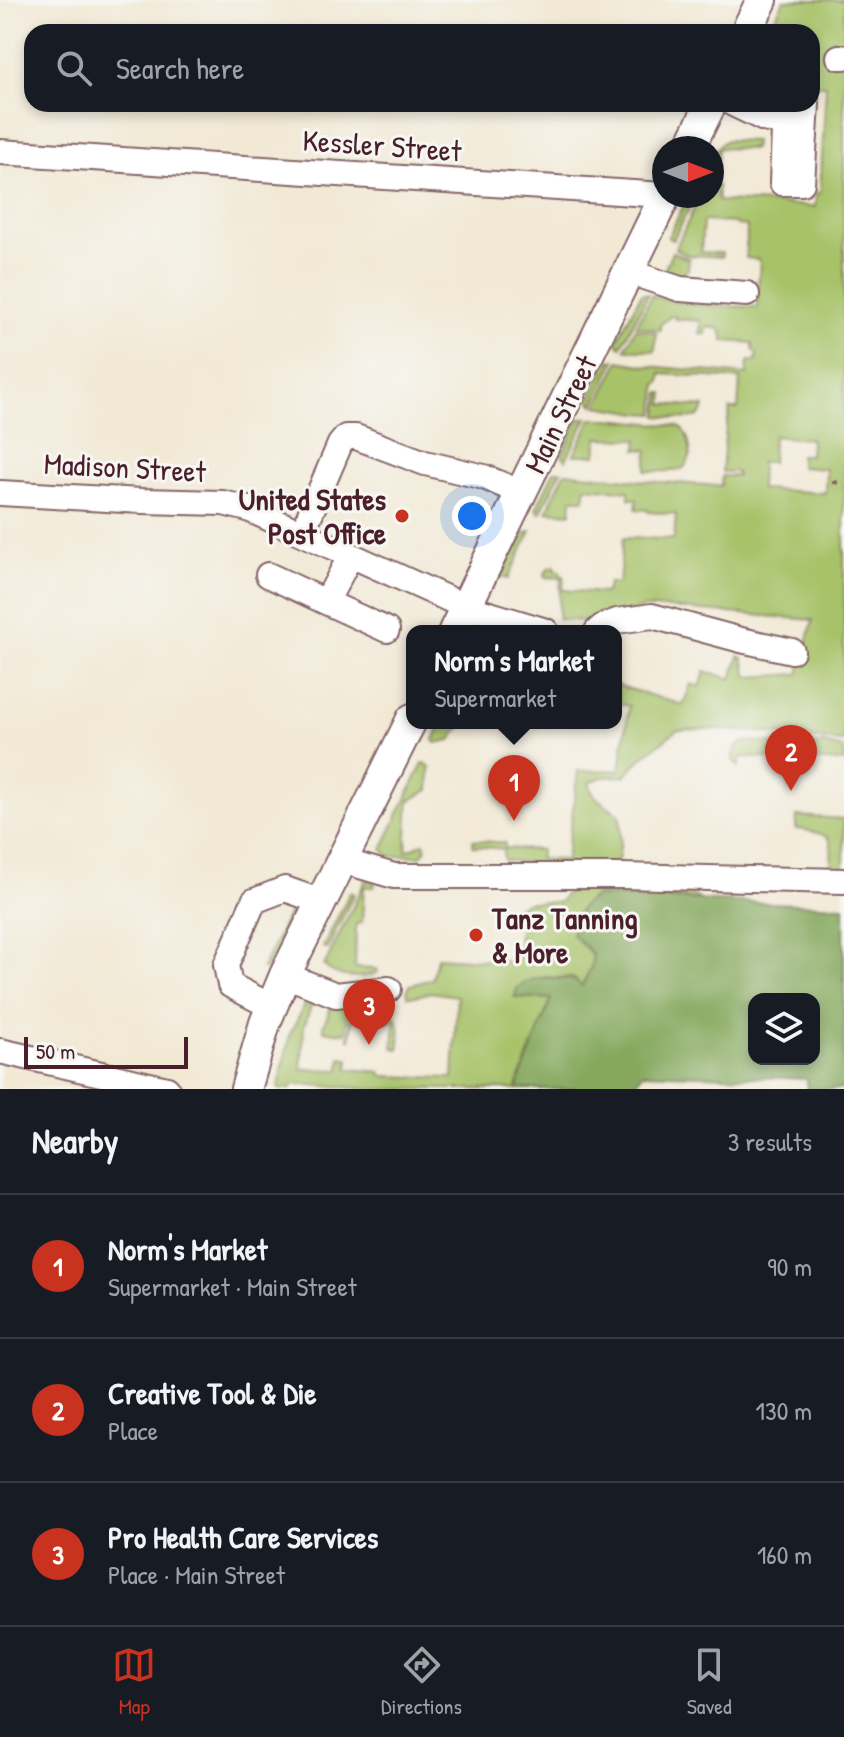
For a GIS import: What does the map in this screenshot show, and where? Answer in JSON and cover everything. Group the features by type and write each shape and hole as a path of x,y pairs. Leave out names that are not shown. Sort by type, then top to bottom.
{"main road":[{"path":"750,24 762,0"},
{"path":"695,136 707,112"},
{"name":"Main Street","path":"460,619 658,208"},
{"path":"246,1089 285,975 407,729"}],"street":[{"path":"750,112 764,119 785,114 782,183 802,183 806,112"},
{"name":"Kessler Street","path":"0,152 652,194"},
{"path":"629,272 680,289 747,294"},
{"path":"302,533 340,444 346,437 356,437 425,463 484,477 522,493"},
{"name":"Madison Street","path":"0,493 223,503 248,509 351,555 460,619 503,625"},
{"path":"326,602 351,555"},
{"path":"268,575 387,630"},
{"path":"606,625 652,616 792,651"},
{"path":"343,861 394,876 621,876 844,881"},
{"path":"272,1007 230,985 226,965 254,901 285,889 322,902"},
{"path":"285,975 336,995 389,989"},
{"path":"0,1051 167,1089"}],"path":[{"path":"832,482 844,483"}],"green space":[{"path":"784,0 844,0 844,742 761,732 677,730 624,776 602,777 590,782 592,792 619,814 621,839 617,864 536,864 504,860 503,849 473,846 473,840 505,843 505,848 541,850 539,859 566,860 578,771 620,770 629,706 622,705 622,687 683,705 691,684 700,687 705,671 732,679 739,656 743,658 748,677 799,674 813,620 668,608 645,608 583,621 558,619 561,578 545,577 548,568 555,566 555,570 564,576 563,590 604,593 608,583 619,583 623,538 674,539 676,514 636,509 637,499 629,499 629,491 586,487 584,499 572,499 571,513 547,511 565,472 721,486 722,476 737,476 736,472 722,472 730,409 738,409 740,379 661,374 660,383 657,384 655,414 597,406 619,361 747,375 748,361 756,361 753,343 724,341 721,329 707,327 706,334 700,334 701,321 671,316 660,325 660,330 636,326 652,295 691,304 757,307 760,260 746,258 747,226 703,221 701,252 722,253 722,257 687,255 675,249 694,208 724,208 724,201 815,207 816,193 820,193 826,85 820,85 820,24 772,24","holes":["773,436 811,439 810,455 800,455 800,467 826,469 825,493 760,489 761,462 772,462"]},
{"path":"754,141 753,149 724,148 724,142"},
{"path":"682,208 689,208 673,240 668,237"},
{"path":"672,252 689,259 688,269 676,278 663,273"},
{"path":"641,294 648,294 621,347 616,342"},
{"path":"635,329 656,332 655,351 625,349"},
{"path":"615,360 594,405 589,399 608,361"},
{"path":"660,393 664,393 663,404 704,407 698,416 658,416"},
{"path":"587,418 566,460 562,455 579,419"},
{"path":"591,419 678,426 689,442 688,462 676,471 646,471 648,450 637,449 638,439 598,438 596,455 574,455"},
{"path":"554,471 561,471 540,513 536,509"},
{"path":"531,531 508,579 502,577 524,533"},
{"path":"439,729 459,729 451,740 436,743 434,740"},
{"path":"746,741 787,746 824,744 844,749 844,762 741,757 739,767 733,760 734,752"},
{"path":"423,763 430,768 429,790 409,801 406,851 424,843 426,849 421,856 389,856 382,849"},
{"path":"797,816 844,819 844,870 835,870 831,866 829,839 796,829"},
{"path":"366,880 375,882 374,887 364,887 362,923 356,924 355,968 376,969 378,972 357,977 343,976 324,966"},
{"path":"593,886 674,886 700,899 598,896 580,943 592,958 591,968 582,986 573,978 544,977 515,997 552,998 517,1089 374,1089 293,1084 291,1089 278,1089 290,1034 313,989 315,994 304,1027 301,1069 340,1070 341,1058 349,1059 348,1069 381,1072 382,1076 453,1078 457,996 430,992 408,996 410,985 432,979 437,957 516,962 521,914 515,913 516,907 528,902 560,902 565,894"},
{"path":"350,892 354,894 327,949 323,947"},
{"path":"598,896 844,906 844,1089 807,1089 807,1079 643,1073 632,1089 517,1089 551,999 515,997 517,988 540,978 571,979 582,986 592,965 592,954 572,934 579,910"},
{"path":"290,911 294,912 266,970 262,968"},
{"path":"389,1000 388,1007 349,1003 346,1033 324,1031 323,1026 333,1003"},
{"path":"352,1007 369,1008 368,1021 352,1020 349,1039"},
{"path":"373,1009 390,1013 398,1020 399,1049 393,1048 395,1021 372,1021"}],"place":[{"name":"United States Post Office","path":"402,516"},
{"name":"Creative Tool & Die","path":"791,791"},
{"name":"Norm's Market","path":"514,821"},
{"name":"Tanz Tanning & More","path":"476,935"},
{"name":"Pro Health Care Services","path":"369,1045"}]}
